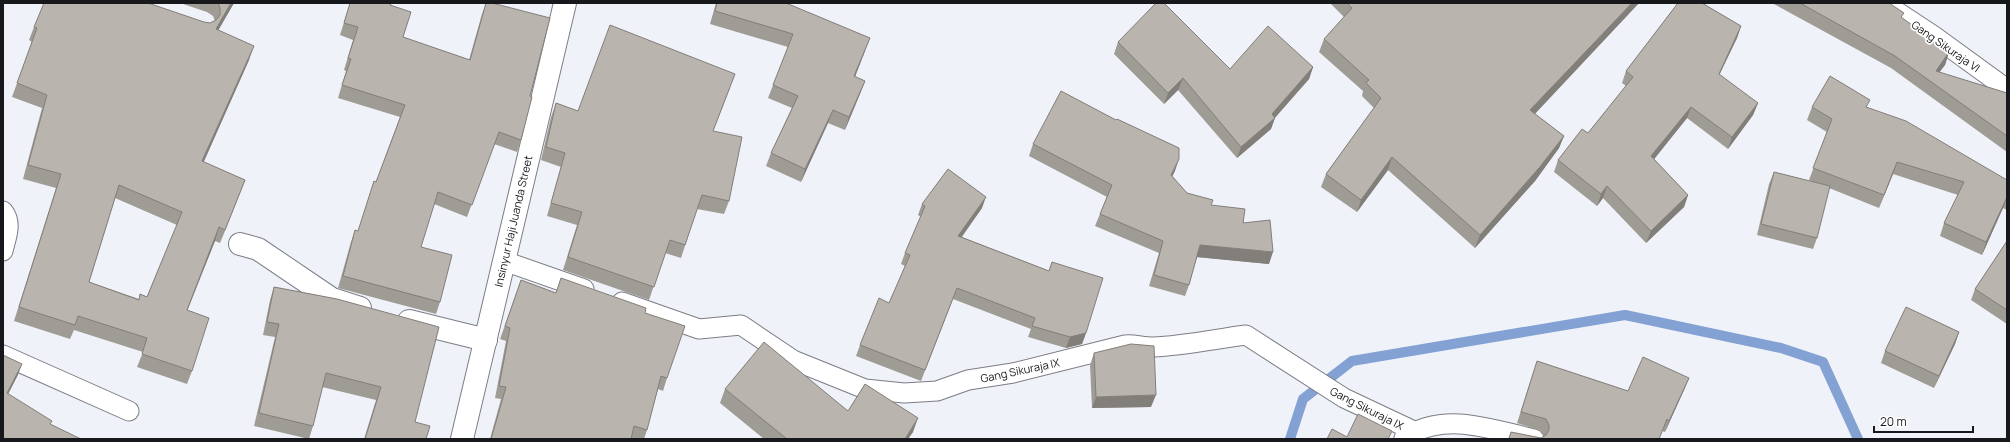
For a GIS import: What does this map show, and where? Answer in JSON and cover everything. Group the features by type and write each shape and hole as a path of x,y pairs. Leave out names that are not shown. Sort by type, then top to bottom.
{"main road":[{"name":"Insinyur Haji Juanda Street","path":"462,439 565,3"},
{"path":"240,244 258,249 332,299 385,315 486,340"}],"lane":[{"name":"Gang Sikuraja VI","path":"1884,3 1934,36 2007,89"},
{"path":"3,211 7,216 9,225 3,251"},
{"name":"Gang Sikuraja IX","path":"504,261 699,329 741,325 793,360 865,389 904,393 937,391 968,380 1012,374 1125,345 1136,344 1151,347 1176,345 1246,335 1344,398 1409,435 1443,424 1464,423 1534,439"},
{"path":"3,355 129,411"}],"building":[{"path":"44,3 148,3 210,23 216,20 220,15 218,3 231,3 216,29 254,46 202,161 245,180 225,230 219,227 187,310 209,318 192,371 142,354 147,338 78,316 75,325 19,307 61,174 28,165 47,95 17,83 37,28 34,27","holes":["119,185 182,212 147,297 140,294 139,300 89,282"]},
{"path":"350,3 391,3 390,5 411,12 403,37 470,60 486,3 492,3 550,18 530,96 532,97 521,140 499,132 472,205 438,192 421,247 452,255 440,302 343,276 355,230 358,231 374,181 376,182 405,105 342,85 351,59 348,58 358,27 344,23"},
{"path":"717,3 786,3 870,38 854,76 865,81 849,117 833,110 805,169 771,153 798,96 773,85 793,34 715,11"},
{"path":"1156,3 1164,3 1230,69 1268,26 1313,67 1272,114 1275,118 1241,147 1183,78 1168,93 1118,42"},
{"path":"1347,3 1632,3 1530,110 1564,136 1539,168 1480,235 1392,157 1361,200 1326,174 1381,98 1366,83 1369,80 1324,39 1352,8"},
{"path":"1678,3 1702,3 1741,26 1719,74 1758,103 1732,137 1691,107 1651,156 1688,195 1651,231 1607,186 1601,194 1558,160 1582,129 1588,133 1633,77 1626,71"},
{"path":"1800,3 1889,3 1904,13 1901,17 1949,52 1936,71 2007,93 2007,136 1895,56"},
{"path":"610,25 735,74 713,131 742,137 729,201 702,195 685,245 670,240 654,287 568,257 582,212 551,203 565,153 546,147 556,103 578,111"},
{"path":"1830,76 1870,100 1866,107 1906,121 2007,180 2007,197 1986,242 1944,223 1964,182 1897,162 1884,195 1813,168 1832,119 1812,107"},
{"path":"1061,91 1116,120 1117,119 1179,148 1179,159 1171,175 1187,193 1213,200 1211,205 1245,209 1243,223 1270,220 1273,252 1200,245 1189,285 1154,275 1163,241 1100,214 1112,185 1033,144"},
{"path":"948,169 986,197 958,236 1049,271 1052,262 1103,278 1086,333 1070,337 1032,326 1035,318 957,288 925,370 860,345 879,298 889,303 910,255 905,253 925,206 922,204"},
{"path":"1774,172 1830,186 1817,238 1761,224"},
{"path":"2007,241 2007,310 1975,289"},
{"path":"561,278 646,308 645,313 685,326 667,378 661,376 647,430 634,426 631,439 491,439 506,387 499,386 510,328 505,326 521,280 556,293"},
{"path":"274,287 337,299 439,327 415,422 430,426 426,439 365,439 381,387 326,373 313,426 259,413 279,324 267,322"},
{"path":"1906,307 1959,332 1939,376 1885,351"},
{"path":"764,342 848,411 865,384 918,418 905,439 787,439 725,389"},
{"path":"1131,344 1154,346 1156,395 1096,397 1094,353"},
{"path":"3,355 22,364 7,393 52,421 50,424 81,439 3,439"},
{"path":"1643,357 1689,378 1669,421 1667,419 1659,439 1509,439 1511,432 1541,438 1546,435 1549,430 1549,425 1546,419 1521,412 1537,361 1628,391"},
{"path":"1358,414 1392,431 1388,439 1327,439 1332,429 1347,437"}],"waterway":[{"path":"1290,439 1303,399 1352,361 1625,315 1781,348 1823,362 1858,439"}]}
